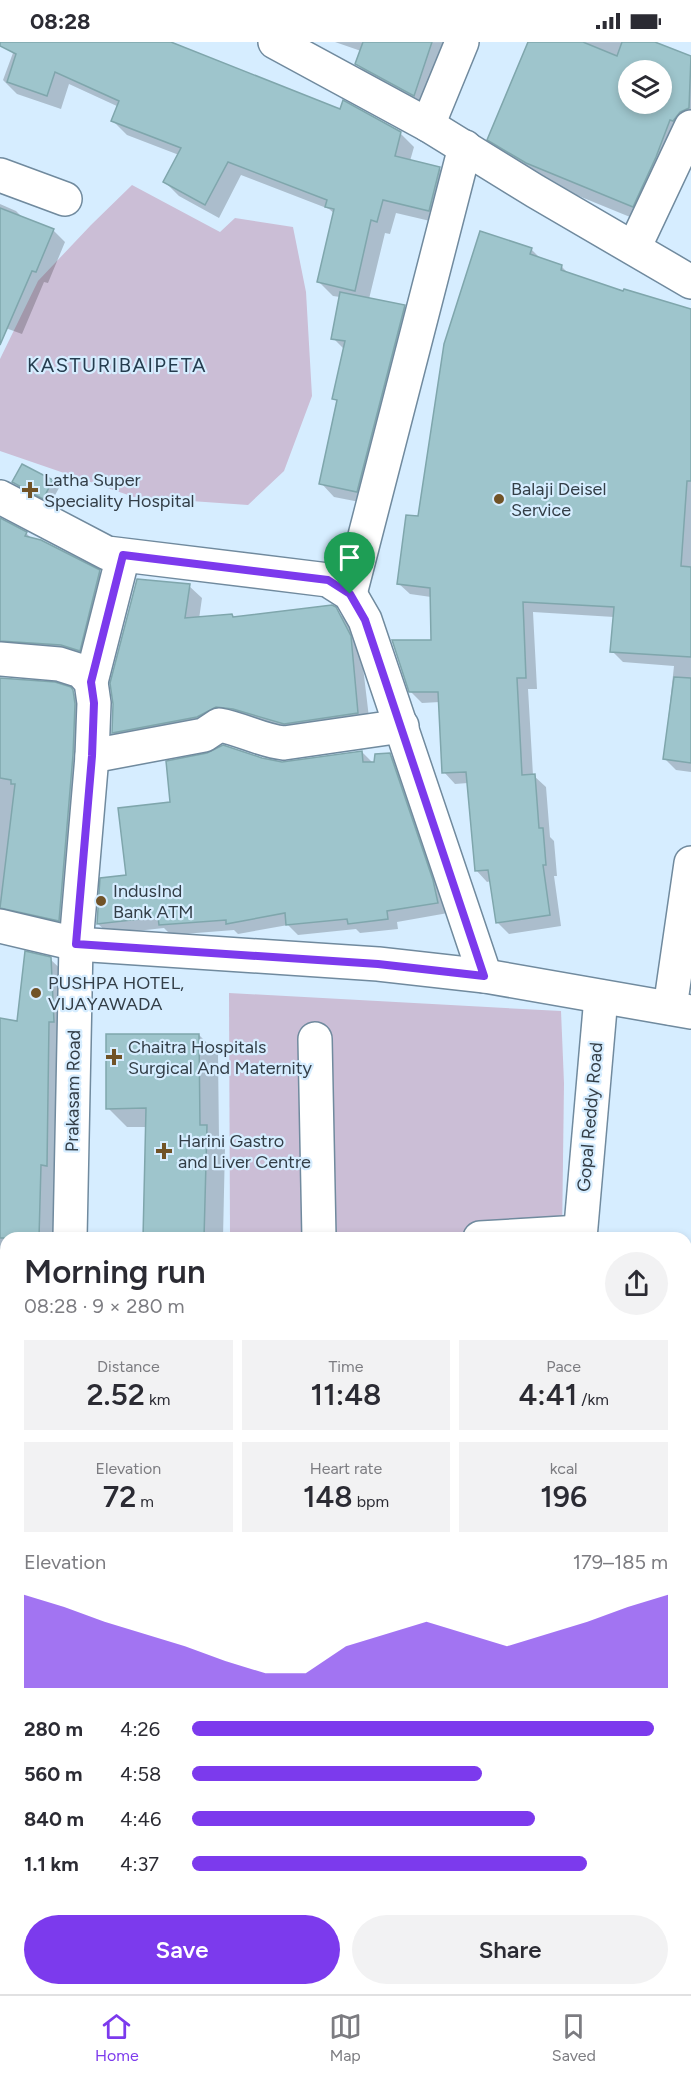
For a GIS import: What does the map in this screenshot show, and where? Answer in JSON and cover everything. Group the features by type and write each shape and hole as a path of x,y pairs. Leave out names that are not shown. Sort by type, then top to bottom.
{"street":[{"path":"275,42 428,125 691,282"},
{"path":"428,125 462,42"},
{"path":"634,248 691,127"},
{"path":"350,594 465,147"},
{"path":"0,176 65,200"},
{"path":"0,497 107,554 328,580 350,594 365,620 484,976"},
{"name":"Prakasam Road","path":"69,1232 76,944 92,756 94,703 91,682 123,555"},
{"path":"0,659 59,664 81,671 91,682"},
{"path":"92,756 204,735 219,725 235,728 270,741 284,743 402,726"},
{"path":"0,926 76,944 378,964 484,976 680,1010 691,863"},
{"name":"Gopal Reddy Road","path":"580,1232 601,997"},
{"path":"315,1039 319,1232"}],"shaded area":[{"path":"132,185 220,232 235,218 293,227 306,292 312,396 284,471 248,505 134,497 0,451 0,359 38,281"},
{"path":"229,993 561,1011 564,1083 562,1232 230,1232"}],"building":[{"path":"0,42 171,42 340,109 343,100 401,132 395,156 440,167 429,211 383,200 377,222 371,220 355,291 317,282 334,209 325,207 327,200 228,162 205,205 163,182 181,148 111,121 119,101 55,72 47,96 7,82 16,54 0,46"},
{"path":"363,42 432,42 414,96 355,64"},
{"path":"528,42 583,42 617,56 622,42 655,42 691,56 689,108 680,112 673,121 670,120 633,207 526,163 487,140"},
{"path":"0,208 54,229 36,272 32,271 0,345"},
{"path":"480,231 532,248 530,254 562,265 561,270 623,291 624,289 691,309 691,481 687,481 681,566 691,567 691,657 610,652 614,607 523,602 526,678 517,678 522,775 535,774 539,828 543,828 546,865 543,865 550,915 496,923 488,870 475,871 466,772 442,773 438,692 409,692 392,640 431,640 430,588 397,584 406,515 418,516 444,344"},
{"path":"340,292 405,305 357,492 319,484 337,400 332,399 345,341 331,339"},
{"path":"22,464 53,480 43,499 12,482"},
{"path":"0,518 27,532 25,536 41,540 100,570 80,651 61,645 0,641"},
{"path":"137,579 190,584 185,618 232,614 233,617 332,605 336,607 351,636 358,713 284,724 233,709 216,707 197,717 112,733 113,704 110,683"},
{"path":"674,677 691,678 691,763 663,759"},
{"path":"0,678 55,682 71,687 73,690 75,704 73,755 59,921 0,908 15,784 11,784 11,780 0,778"},
{"path":"223,745 282,762 362,751 363,762 374,762 375,754 390,753 433,880 438,903 387,911 388,919 348,924 347,919 286,925 285,913 226,924 226,920 159,925 158,917 97,924 100,878 126,875 118,808 170,802 166,761 207,753"},
{"path":"25,951 51,957 54,1022 49,1022 47,1166 41,1165 39,1232 0,1232 0,1018 17,1021"},
{"path":"106,1034 199,1034 200,1125 207,1125 204,1232 143,1232 146,1108 106,1109"}],"place":[{"name":"Latha Super Speciality Hospital","path":"30,490"},
{"name":"Balaji Deisel Service","path":"499,499"},
{"name":"IndusInd Bank ATM","path":"101,901"},
{"name":"PUSHPA HOTEL, VIJAYAWADA","path":"36,993"},
{"name":"Chaitra Hospitals Surgical And Maternity","path":"114,1057"},
{"name":"Harini Gastro and Liver Centre","path":"164,1151"}],"district":[{"name":"KASTURIBAIPETA","path":"117,365"}],"route":[{"path":"123,555 328,580 350,594 365,620 484,976 378,964 76,944 92,756 94,703 91,682 123,555"}]}
